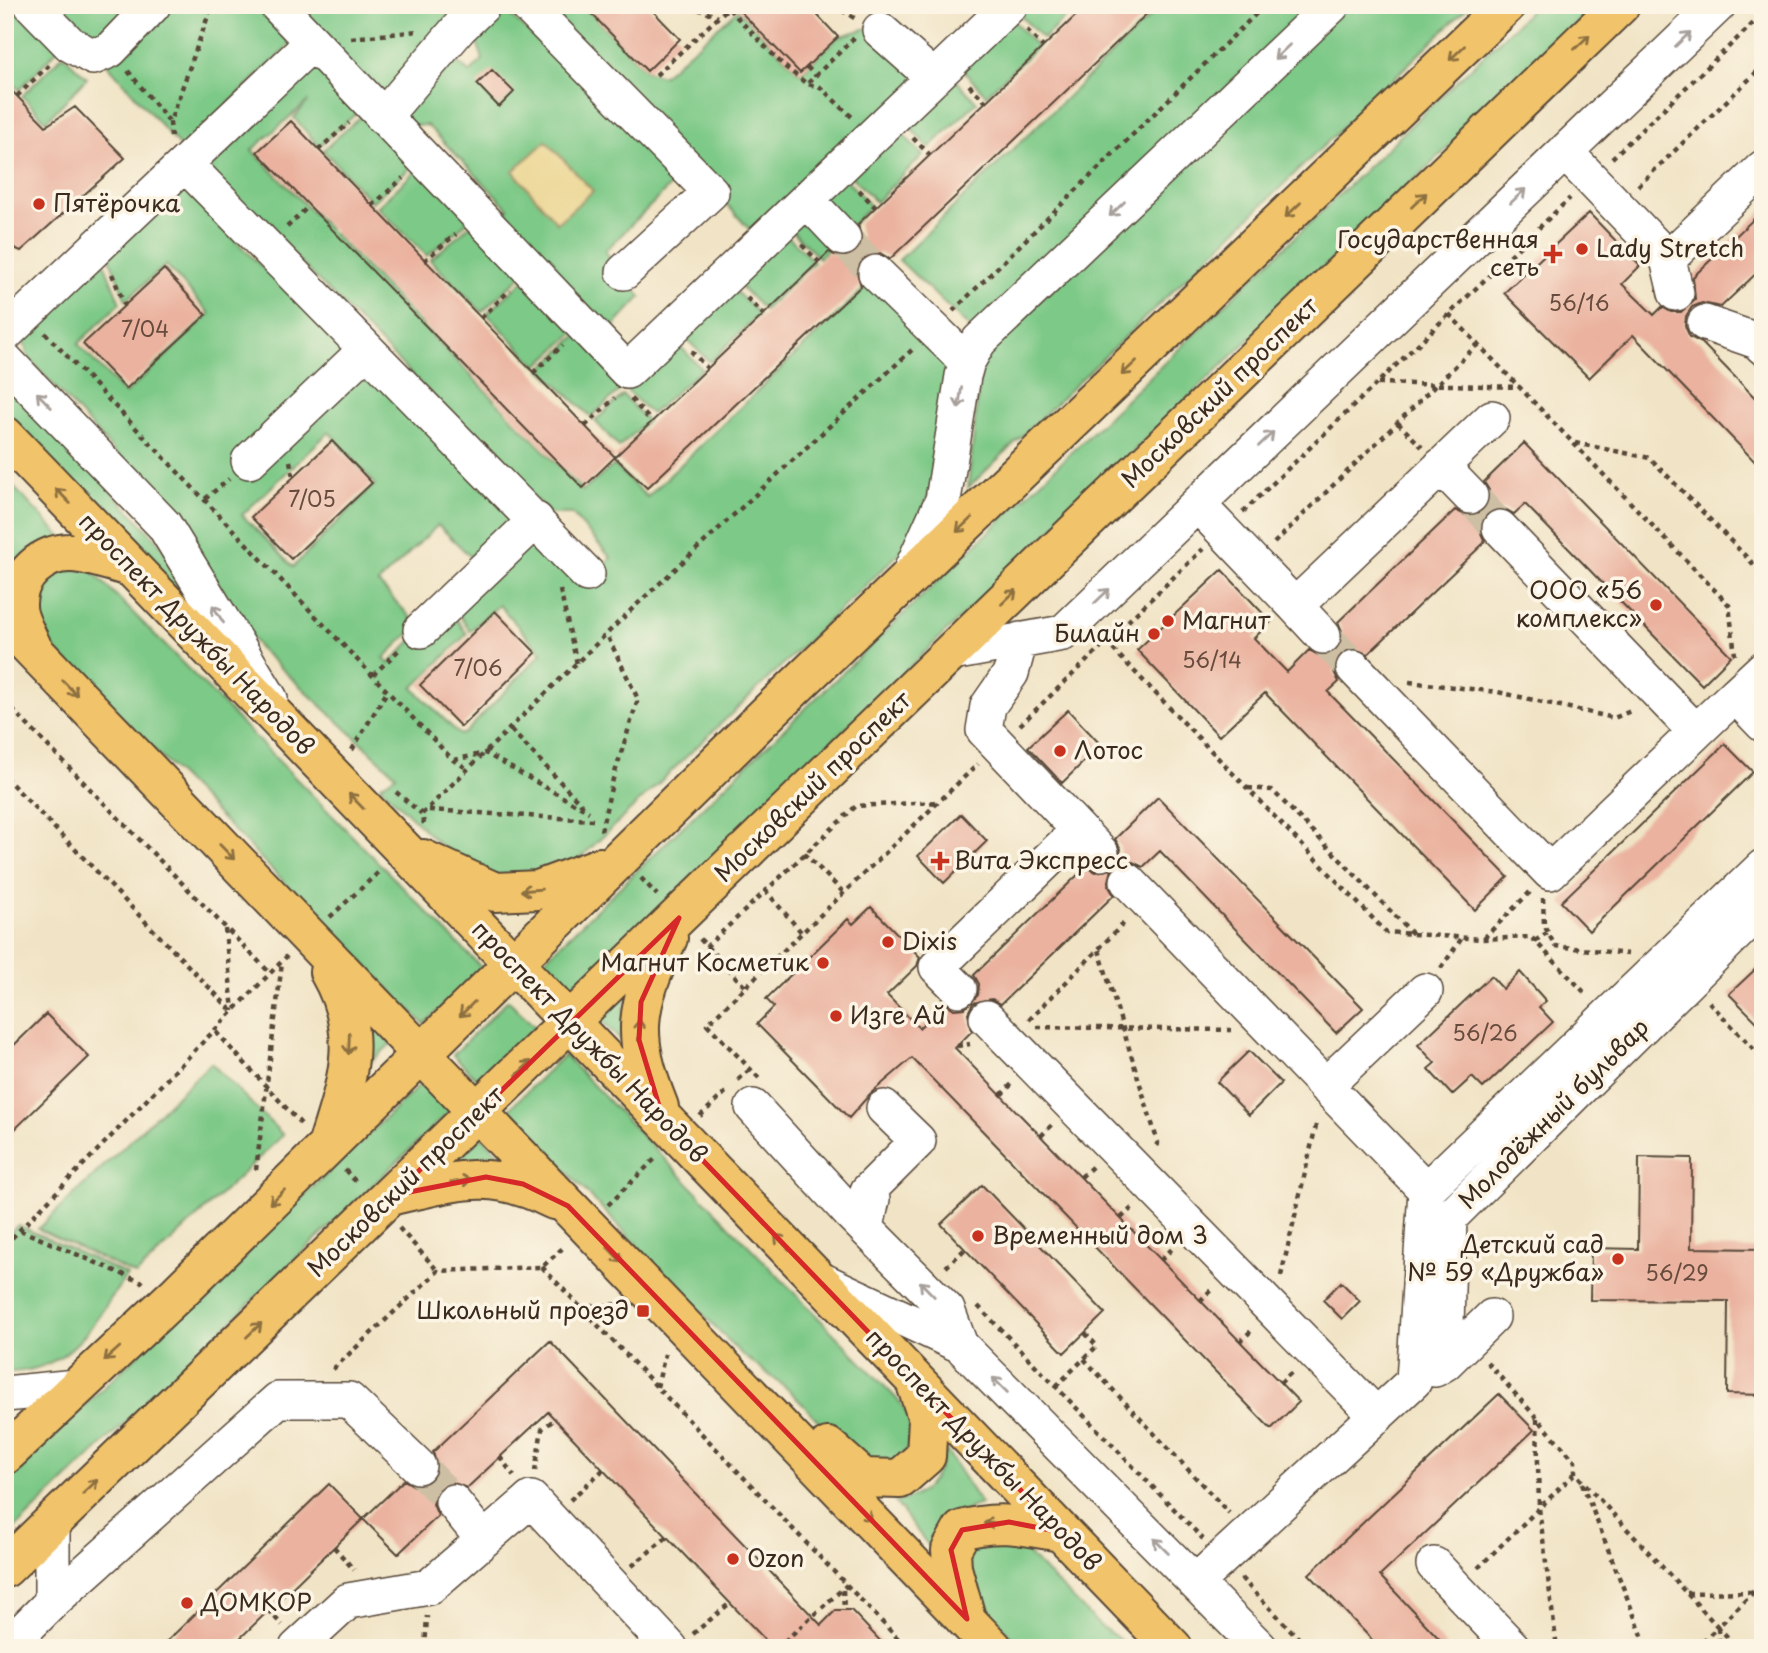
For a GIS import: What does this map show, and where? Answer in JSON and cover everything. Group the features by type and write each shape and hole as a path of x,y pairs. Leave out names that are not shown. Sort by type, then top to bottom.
{"main road":[{"path":"5,1455 178,1293 317,1141 422,1054 513,963 627,866 906,582 1506,5"},
{"name":"Московский проспект","path":"5,1568 681,920 1620,5"},
{"name":"проспект Дружбы Народов","path":"5,436 571,1023 672,1132 1173,1648"},
{"path":"34,650 17,608 19,587 32,568 50,556 73,553 131,567"},
{"path":"5,621 301,944 343,996 349,1015 345,1089 317,1141"},
{"path":"404,850 495,892 538,890 627,866"},
{"path":"672,1132 643,1068 639,1040 641,1002 681,920"},
{"path":"301,944 422,1054 993,1648"},
{"path":"385,1204 486,1177 523,1184 581,1219"},
{"path":"731,1376 783,1406 863,1478 900,1479 926,1456 928,1419 914,1379"},
{"path":"967,1619 953,1568 951,1550 962,1530 984,1523 1009,1522 1061,1532"}],"street":[{"path":"32,5 70,44 93,57 110,50 153,5"},
{"path":"277,5 628,371 1010,5"},
{"path":"527,5 710,192 624,272"},
{"path":"906,582 943,500 967,362 979,341 1332,5"},
{"path":"952,653 1063,633 1718,5"},
{"path":"377,111 472,16"},
{"path":"870,31 934,78"},
{"path":"16,323 312,43"},
{"path":"1565,152 1668,259 1676,293"},
{"path":"180,168 536,520 573,579"},
{"path":"1668,259 1763,168"},
{"path":"807,200 843,238"},
{"path":"876,273 967,362"},
{"path":"1705,323 1757,341 1763,347"},
{"path":"249,461 366,350"},
{"path":"5,360 164,526 292,734"},
{"path":"1295,606 1492,418"},
{"path":"1441,466 1469,496"},
{"path":"1198,505 1323,636"},
{"path":"421,630 536,520"},
{"path":"1500,528 1696,732"},
{"path":"959,989 937,967 1090,841 984,730 988,706 1011,673 1020,640"},
{"path":"1358,672 1546,876 1746,685 1763,724"},
{"path":"1137,890 1426,1190"},
{"path":"1414,1381 1426,1190 1758,896"},
{"name":"Молодёжный бульвар","path":"1456,1352 1449,1218 1689,981 1758,896"},
{"path":"1325,1086 1425,991"},
{"path":"987,1018 1377,1416"},
{"path":"756,1093 873,1235 947,1310 960,1345"},
{"path":"816,1278 863,1282 881,1278 887,1263 873,1235 872,1199 868,1191 918,1141 884,1108"},
{"path":"816,1278 960,1345 1209,1570 1260,1648"},
{"path":"1209,1570 1414,1381 1456,1352 1492,1317"},
{"path":"5,1394 76,1387"},
{"path":"6,1648 52,1602 278,1400 349,1400 418,1466"},
{"path":"453,1502 483,1539"},
{"path":"297,1648 348,1601 429,1587 483,1539 540,1510 660,1641"},
{"path":"52,1523 52,1602"},
{"path":"1446,1577 1514,1648"}],"path":[{"path":"170,122 212,5"},
{"path":"688,5 718,17"},
{"path":"5,1245 216,1032 270,973 404,850 422,814 485,752 511,730 632,609 933,331 1265,5"},
{"path":"656,75 728,8 784,66 807,84 820,87 873,137"},
{"path":"312,43 472,16"},
{"path":"807,84 870,31"},
{"path":"17,96 70,44"},
{"path":"110,50 170,122 180,168"},
{"path":"1617,206 1763,66"},
{"path":"807,67 816,76"},
{"path":"318,150 377,111"},
{"path":"372,206 424,159"},
{"path":"424,261 477,215"},
{"path":"5,254 11,249"},
{"path":"481,318 530,270"},
{"path":"1449,314 1729,606 1746,685"},
{"path":"16,323 373,675 453,760 468,769"},
{"path":"533,373 583,326"},
{"path":"1254,563 1479,343"},
{"path":"1377,383 1521,387"},
{"path":"585,426 623,391 652,421"},
{"path":"1574,443 1650,458 1763,574"},
{"path":"573,579 577,664"},
{"path":"373,675 421,630"},
{"path":"511,730 589,812 601,831 613,779 638,699 607,635"},
{"path":"1106,642 1385,933 1482,939 1531,937 1578,986"},
{"path":"1358,672 1498,692 1614,718 1662,699"},
{"path":"359,758 351,750 388,691"},
{"path":"5,702 270,973"},
{"path":"453,760 485,752 589,812"},
{"path":"5,777 233,1012"},
{"path":"1246,788 1272,790 1414,935"},
{"path":"706,947 856,806 939,802"},
{"path":"428,810 593,820"},
{"path":"804,853 844,893"},
{"path":"627,866 746,988"},
{"path":"1546,876 1544,925 1555,946 1612,952"},
{"path":"1482,939 1546,876"},
{"path":"765,890 802,933"},
{"path":"1137,890 1099,950 1022,1027 1272,1030"},
{"path":"225,928 233,1012"},
{"path":"1535,941 1548,932"},
{"path":"256,1170 267,1086 301,944"},
{"path":"1099,950 1158,1143 1136,1171"},
{"path":"1689,981 1763,1059"},
{"path":"707,1024 751,1069 756,1093"},
{"path":"216,1032 317,1141 385,1204 438,1272 542,1267 581,1219 672,1132 751,1069"},
{"path":"1273,1311 1325,1086"},
{"path":"291,1133 317,1141"},
{"path":"246,1180 265,1161"},
{"path":"20,1230 141,1282 150,1273"},
{"path":"935,1261 944,1270"},
{"path":"542,1267 845,1587 907,1648"},
{"path":"972,1299 1056,1386 1209,1570 1308,1648"},
{"path":"580,1307 621,1304"},
{"path":"1056,1386 1097,1346 1085,1333"},
{"path":"1456,1352 1537,1419 1575,1461 1575,1473 1580,1479 1738,1648"},
{"path":"1084,1359 1248,1534"},
{"path":"540,1510 542,1429 555,1419"},
{"path":"1537,1419 1539,1508 1557,1648"},
{"path":"540,1510 603,1470"},
{"path":"1446,1577 1539,1508 1575,1473"},
{"path":"1580,1479 1647,1648"},
{"path":"610,1584 667,1537"},
{"path":"1695,1648 1763,1583"},
{"path":"844,1610 845,1587"},
{"path":"777,1648 845,1587"},
{"path":"1686,1593 1752,1592"},
{"path":"660,1641 730,1603"},
{"path":"1718,1627 1720,1648"}],"highlighted area":[{"path":"679,918 641,1002 639,1040 663,1119 1061,1532 1009,1522 962,1530 951,1550 967,1619 568,1206 523,1184 486,1177 394,1195"}],"green space":[{"path":"9,5 19,5 58,49 19,90 5,76 5,9"},
{"path":"38,5 144,5 90,51"},
{"path":"162,5 271,5 299,36 182,149 107,64"},
{"path":"288,5 476,5 384,112"},
{"path":"532,5 583,5 647,71 662,76 738,10 800,73 838,37 871,27 928,78 759,240 712,188"},
{"path":"1020,5 1078,5 1043,39 1015,10"},
{"path":"1162,5 1314,5 971,329 899,260"},
{"path":"1346,5 1470,5 968,488 982,356"},
{"path":"1536,5 1596,5 566,998 536,968"},
{"path":"496,15 510,15 681,175 605,251 641,297 611,329 503,229 508,208 427,125 411,126 403,114 450,64 459,63 470,73 483,59 475,37"},
{"path":"1009,16 1037,47 986,95 958,65"},
{"path":"63,55 87,78 46,121 22,96"},
{"path":"321,59 366,105 319,146 294,118 308,101 252,150 583,491 614,465 647,497 874,279 947,363 955,380 942,460 910,543 572,866 542,881 476,873 437,842 380,786 396,775 259,648 182,526 28,357 24,342 28,319 99,250 120,303 78,344 125,394 210,314 166,265 126,300 105,247 183,189 524,525 479,565 438,525 378,583 418,625 384,658 389,664 446,605 467,634 413,688 460,735 465,733 542,653 499,605 470,631 450,602 535,526 587,580 611,558 572,514 550,514 205,166","holes":["329,432 375,484 293,567 242,515"]},
{"path":"948,72 977,102 929,148 901,118"},
{"path":"369,109 419,160 372,202 323,150"},
{"path":"893,124 923,155 876,202 844,169"},
{"path":"422,165 472,218 427,256 377,207"},
{"path":"840,173 871,206 846,231 817,203"},
{"path":"804,205 839,238 819,258 784,223"},
{"path":"475,221 524,273 482,312 430,260"},
{"path":"781,229 814,262 764,310 732,278"},
{"path":"527,277 578,329 537,366 487,314"},
{"path":"727,283 759,314 710,362 677,330"},
{"path":"581,332 623,373 619,391 591,417 541,369"},
{"path":"670,336 702,369 651,414 627,391 630,373"},
{"path":"5,378 158,541 200,608 175,601 5,422"},
{"path":"623,395 647,421 619,447 595,421"},
{"path":"5,478 63,539 5,597"},
{"path":"90,569 483,969 424,1024 36,630 33,585 44,572"},
{"path":"626,992 620,1040 599,1017"},
{"path":"508,1000 536,1028 480,1082 453,1055"},
{"path":"369,1021 391,1044 368,1064"},
{"path":"564,1055 900,1402 911,1421 907,1450 887,1466 850,1454 789,1390 739,1352 508,1110"},
{"path":"211,1063 283,1135 136,1275 38,1229"},
{"path":"424,1081 452,1109 5,1538 5,1482"},
{"path":"482,1136 506,1162 457,1160"},
{"path":"18,1225 127,1275 91,1327 64,1355 28,1370 5,1372 5,1237"},
{"path":"946,1450 981,1504 969,1508 935,1554 895,1502 915,1496 929,1485"},
{"path":"1005,1538 1021,1547 1099,1625 1132,1648 1022,1648 969,1591 967,1564 972,1551 981,1542"}],"sand":[{"path":"546,141 593,191 557,223 513,171"}],"building":[{"path":"583,5 647,5 680,39 647,71"},
{"path":"734,5 808,5 838,37 800,73"},
{"path":"1087,5 1156,5 890,259 880,253 862,259 856,269 861,286 647,488 615,457 829,252 838,257 856,253 862,243 858,224"},
{"path":"492,70 514,92 499,107 477,84"},
{"name":"Пятёрочка","path":"5,84 46,126 75,107 125,158 21,251 5,244"},
{"path":"291,121 615,457 583,488 257,152"},
{"path":"1763,210 1763,267 1721,307 1702,303 1692,307 1686,316 1685,326 1690,337 1702,343 1763,406 1763,470 1633,335 1589,378 1504,293 1589,213 1640,266 1622,284 1654,315 1662,307 1671,312 1681,312 1695,299 1693,277"},
{"path":"164,269 206,315 126,389 83,344"},
{"path":"332,441 372,483 291,559 251,517"},
{"path":"1524,443 1731,656 1702,685 1525,504 1514,514 1505,509 1487,513 1481,523 1485,542 1368,654 1350,648 1340,654 1334,672 1339,682 1328,692 1508,877 1475,910 1265,693 1219,736 1137,650 1222,570 1271,622 1254,638 1287,672 1309,650 1318,655 1336,651 1342,641 1338,622 1455,510 1465,515 1483,511 1489,501 1489,490 1484,482"},
{"path":"495,611 536,653 461,727 420,685"},
{"name":"Лотос","path":"1068,710 1101,745 1062,783 1028,747"},
{"path":"1725,744 1753,772 1589,931 1561,902"},
{"path":"1158,797 1363,1008 1336,1033 1160,851 1143,867 1133,862 1117,865 1121,849 1115,839"},
{"path":"961,814 987,841 944,883 918,856"},
{"path":"1086,867 1096,872 1112,869 1108,885 1114,895 1001,1004 992,999 973,1003 968,1013 972,1031 955,1048 1299,1402 1271,1429 912,1058 870,1094 849,1118 757,1024 774,1007 766,999 848,919 853,924 871,907 920,957 917,966 887,995 919,1028 945,1003 954,1009 965,1008 978,995 979,984 974,975"},
{"path":"1763,962 1763,1028 1729,994"},
{"path":"1520,972 1546,1001 1539,1007 1553,1022 1483,1088 1472,1077 1452,1095 1428,1069 1435,1063 1418,1045 1491,976 1503,989"},
{"path":"46,1014 89,1057 5,1139 5,1054"},
{"path":"1249,1051 1281,1083 1249,1115 1217,1082"},
{"path":"1639,1157 1692,1158 1691,1248 1763,1249 1763,1395 1727,1394 1728,1301 1590,1300 1591,1248 1638,1249"},
{"path":"982,1185 1105,1313 1064,1353 941,1224"},
{"path":"1341,1282 1360,1301 1342,1319 1323,1300"},
{"path":"550,1341 821,1625 836,1610 851,1610 887,1648 773,1648 548,1412 467,1488 451,1482 440,1487 433,1504 438,1516 398,1554 363,1519 404,1480 414,1486 432,1480 438,1470 433,1452"},
{"path":"1499,1394 1534,1430 1380,1576 1448,1648 1380,1648 1309,1574"},
{"path":"329,1484 363,1519 230,1648 160,1648"}],"tunnel":[{"path":"843,238 876,273"},
{"path":"1470,496 1500,528"},
{"path":"1323,636 1354,668"},
{"path":"418,1466 453,1502"}],"place":[{"name":"Пятёрочка","path":"39,204"},
{"name":"Lady Stretch","path":"1582,249"},
{"name":"Государственная сеть","path":"1553,254"},
{"name":"ООО «56 комплекс»","path":"1656,605"},
{"name":"Магнит","path":"1168,621"},
{"name":"Билайн","path":"1154,634"},
{"name":"Лотос","path":"1060,751"},
{"name":"Вита Экспресс","path":"940,861"},
{"name":"Dixis","path":"888,942"},
{"name":"Магнит Косметик","path":"823,963"},
{"name":"Изге Ай","path":"836,1016"},
{"name":"Временный дом 3","path":"978,1236"},
{"name":"Детский сад № 59 «Дружба»","path":"1618,1259"},
{"name":"Школьный проезд","path":"643,1311"},
{"name":"Ozon","path":"733,1559"},
{"name":"ДОМКОР","path":"187,1603"}]}
